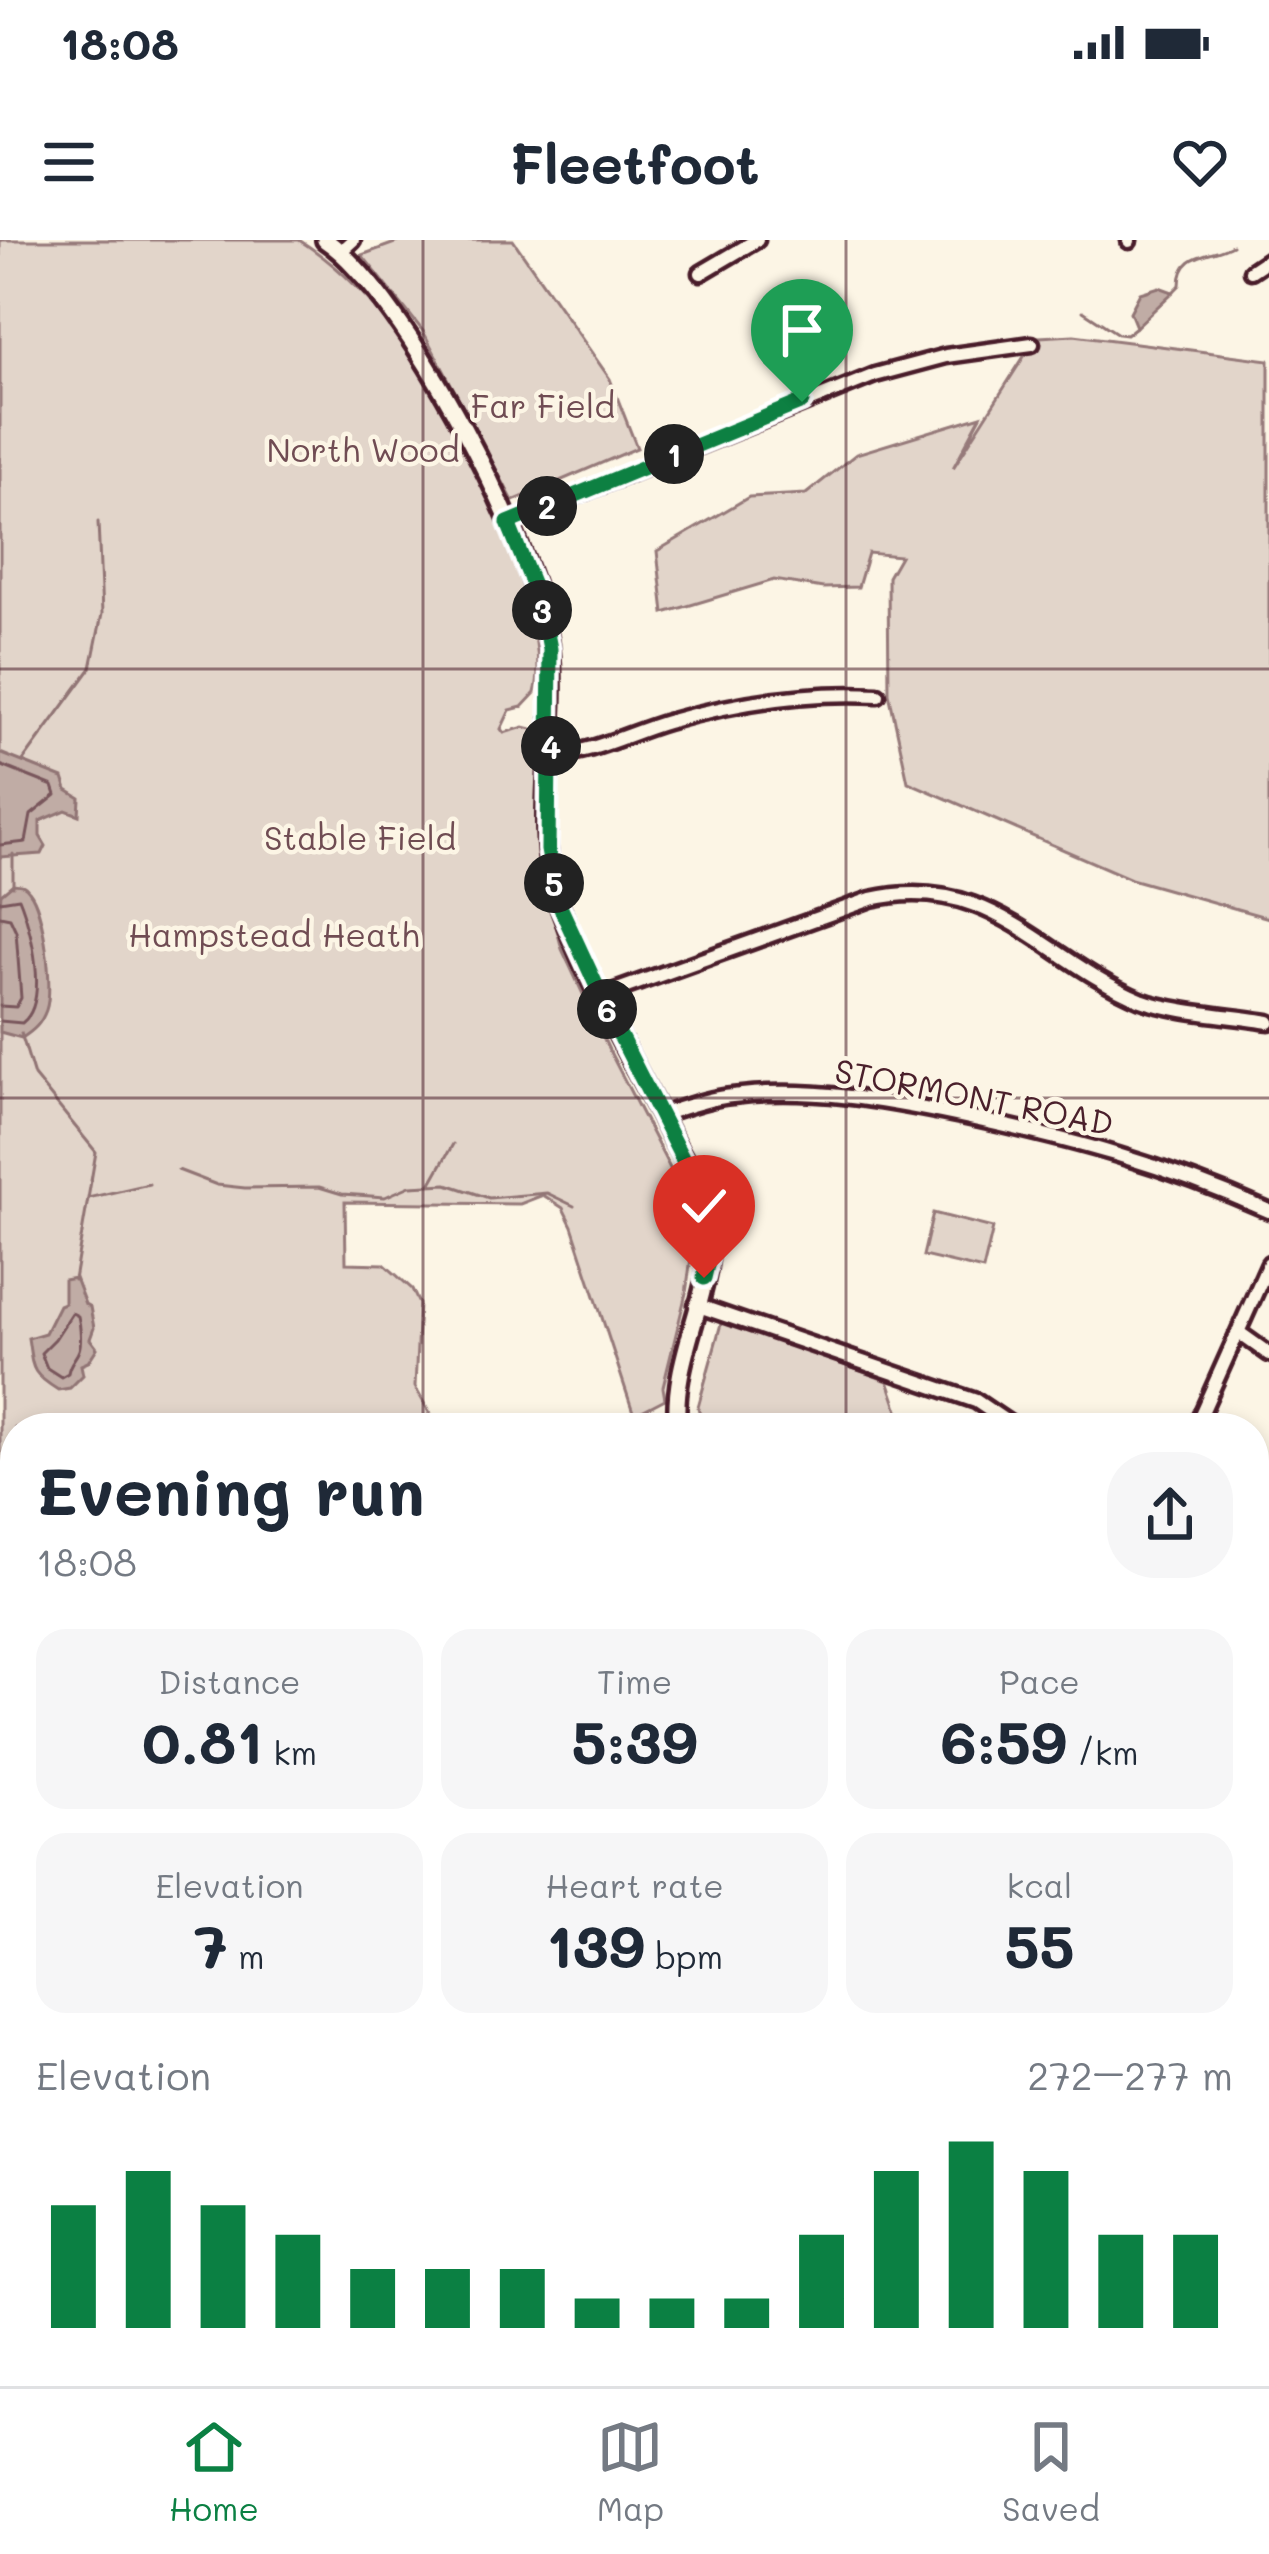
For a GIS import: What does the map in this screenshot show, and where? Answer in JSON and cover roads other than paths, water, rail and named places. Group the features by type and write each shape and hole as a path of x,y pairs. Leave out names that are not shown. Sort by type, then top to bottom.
{"main road":[{"path":"325,240 347,245 416,347 457,414 530,573 550,649 548,850 557,900 707,1207 710,1252 680,1381 679,1413"}],"street":[{"path":"701,272 757,240"},
{"path":"1251,271 1269,259"},
{"path":"508,523 875,375 946,356 1032,344"},
{"path":"551,755 574,754 664,723 752,701 826,693 878,695"},
{"path":"601,996 871,899 935,893 983,907 1136,998 1269,1022"},
{"name":"STORMONT ROAD","path":"660,1114 728,1096 800,1092 904,1105 1119,1153 1186,1174 1269,1211"},
{"path":"1202,1413 1269,1263"},
{"path":"696,1304 976,1401 994,1413"},
{"path":"1238,1332 1269,1354"}],"water":[{"path":"1159,287 1173,292 1136,327 1130,312 1140,293"},
{"path":"0,753 63,778 67,790 80,798 79,815 66,810 40,821 46,846 42,854 0,857"},
{"path":"13,884 26,887 34,900 48,967 46,1010 22,1038 0,1032 1,894"},
{"path":"75,1278 90,1307 94,1328 90,1339 97,1348 81,1365 83,1375 70,1388 58,1390 34,1368 28,1338 45,1333 64,1303 64,1280"}],"waterway":[{"path":"1173,292 1191,261 1232,245"},
{"path":"1083,311 1118,334 1126,335 1136,327"},
{"path":"23,761 91,668 102,614 98,522"},
{"path":"13,854 13,886"},
{"path":"21,1033 34,1076 96,1152 74,1280"},
{"path":"431,1183 453,1144"},
{"path":"178,1170 217,1185 245,1188 319,1187 385,1197 410,1186 447,1184 489,1198 547,1193 574,1206"},
{"path":"88,1198 149,1184"}],"park label":[{"name":"Far Field","path":"543,406"},
{"name":"North Wood","path":"363,450"},
{"name":"Stable Field","path":"360,838"},
{"name":"Hampstead Heath","path":"274,935"}]}
